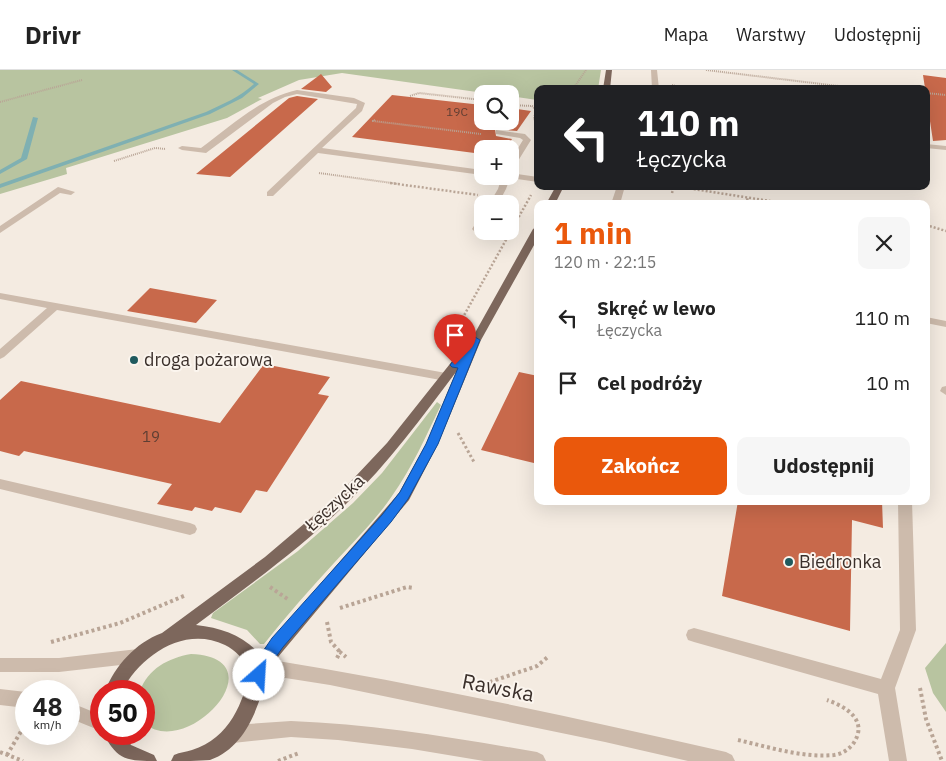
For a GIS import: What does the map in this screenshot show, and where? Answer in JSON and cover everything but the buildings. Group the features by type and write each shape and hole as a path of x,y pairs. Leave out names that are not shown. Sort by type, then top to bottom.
{"main road":[{"path":"607,85 609,70"},
{"name":"Łęczycka","path":"260,666 404,496 432,444 475,340 534,236"},
{"name":"Łęczycka","path":"168,637 253,574 316,523 364,477 397,439 475,340"},
{"path":"119,680 123,672 138,656 151,646 168,637 194,631 214,634 230,640 245,649 260,666 254,692 233,734 215,753 180,761"},
{"path":"120,745 127,756 148,761"}],"street":[{"path":"654,70 656,85"},
{"path":"182,148 203,151 270,101 286,94 297,92 347,98 361,103 359,110 270,194"},
{"path":"499,132 522,136 527,140 519,153"},
{"path":"930,146 946,148"},
{"path":"316,150 474,172"},
{"path":"519,178 534,182"},
{"path":"0,230 58,190 71,192"},
{"path":"0,296 446,377"},
{"path":"0,354 55,306"},
{"path":"930,321 946,324"},
{"path":"0,484 190,529"},
{"path":"898,761 886,688 908,630 905,505"},
{"path":"694,635 886,688"},
{"path":"0,665 59,665 138,656"},
{"name":"Rawska","path":"260,666 330,677 605,733 726,761"},
{"path":"0,697 15,699"},
{"path":"233,734 291,729 338,731 412,740 537,761"}],"path":[{"path":"576,85 586,70"},
{"path":"706,70 839,85"},
{"path":"0,102 82,80"},
{"path":"410,96 419,92 474,99"},
{"path":"930,94 946,96"},
{"path":"519,105 534,108"},
{"path":"375,120 373,122 481,134"},
{"path":"394,129 398,125"},
{"path":"430,133 433,129"},
{"path":"114,160 155,148 170,150"},
{"path":"314,172 474,195"},
{"path":"347,180 350,177"},
{"path":"386,186 389,183"},
{"path":"458,335 462,319 534,188"},
{"path":"701,190 766,200"},
{"path":"930,226 946,231"},
{"path":"455,428 474,462"},
{"path":"332,611 407,587 414,588"},
{"path":"48,642 87,635 119,625 155,611 193,592"},
{"path":"475,686 537,666 550,656"},
{"path":"920,688 926,719 942,761"},
{"path":"7,755 15,742"},
{"path":"0,752 23,761"}],"green space":[{"path":"0,70 601,70 599,85 534,85 534,100 519,97 519,85 474,85 474,92 342,73 299,80 258,98 262,99 227,118 66,168 67,174 0,194"},
{"path":"437,402 441,405 424,440 406,474 386,505 264,644 260,644 247,630 211,618 213,613 298,551 353,503 382,473"},
{"path":"946,643 946,712 933,693 925,668"},
{"path":"191,654 217,660 228,672 227,688 217,704 201,719 182,729 162,731 155,728 155,680 146,680 160,666 174,658"}],"waterway":[{"path":"0,186 208,113 228,104 257,84 234,70"},
{"path":"0,172 24,159 35,118"}],"place":[{"name":"droga pożarowa","path":"134,360"},
{"name":"Biedronka","path":"789,562"}],"route":[{"path":"259,675 260,666 278,643 404,496 432,444 475,340 455,365"}]}
